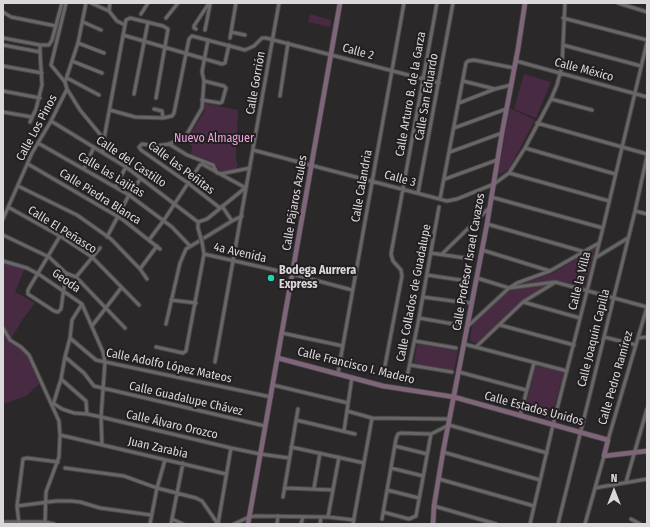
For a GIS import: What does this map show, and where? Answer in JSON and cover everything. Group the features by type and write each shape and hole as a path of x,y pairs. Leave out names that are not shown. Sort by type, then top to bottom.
{"street":[{"path":"3,38 46,46 52,42 62,4 56,3"},
{"path":"66,3 51,62 52,66 65,82 67,89 80,110 104,139"},
{"path":"65,82 78,43 86,3"},
{"path":"91,3 109,11 118,21 125,25"},
{"path":"109,11 110,3"},
{"path":"141,14 148,3"},
{"path":"166,18 178,3"},
{"path":"195,28 210,3"},
{"path":"205,30 210,3"},
{"path":"230,38 236,3"},
{"name":"Calle Gorrión","path":"215,362 279,3"},
{"name":"Calle Pájaros Azules","path":"248,524 340,3"},
{"name":"Calle Calandria","path":"338,373 404,3"},
{"name":"Calle Arturo B. de la Garza","path":"384,371 402,276 401,270 393,261 391,254 437,3"},
{"name":"Calle San Eduardo","path":"418,193 453,3"},
{"name":"Calle Profesor Israel Cavazos","path":"433,524 434,506 443,452 487,224 525,3"},
{"path":"565,3 561,73 551,99 525,148 509,173 609,201"},
{"path":"618,3 647,12"},
{"path":"3,12 11,17 56,26"},
{"path":"103,153 105,132 127,19 133,18 168,29 156,98"},
{"path":"563,18 647,41"},
{"path":"83,22 101,30"},
{"path":"134,94 148,22"},
{"path":"231,32 245,35"},
{"path":"123,35 224,64 229,46"},
{"path":"110,110 130,117 170,118 174,113 185,53 190,37 246,50 264,38 273,39"},
{"name":"Calle 2","path":"273,39 439,82"},
{"path":"169,144 183,138 187,134 201,112 204,81 202,72 208,40"},
{"name":"Calle la Villa","path":"530,524 546,453 603,228 647,41"},
{"path":"78,43 104,53"},
{"path":"280,96 288,43"},
{"path":"3,45 40,52"},
{"path":"30,122 40,98 42,73 40,45"},
{"path":"563,45 641,66"},
{"path":"440,199 468,61 474,60 514,68"},
{"path":"72,61 102,73"},
{"name":"Calle México","path":"516,61 647,97"},
{"path":"3,66 42,73"},
{"path":"67,78 99,95"},
{"path":"202,100 222,102 225,87 204,81"},
{"path":"463,81 495,89"},
{"path":"459,103 495,89 511,85"},
{"name":"Calle Los Pinos","path":"3,219 38,143 67,89"},
{"path":"3,91 40,98"},
{"path":"551,99 592,110"},
{"path":"154,109 162,111 163,118"},
{"path":"454,128 506,109"},
{"path":"3,112 32,117"},
{"name":"Calle del Castillo","path":"51,121 126,167 198,222"},
{"path":"537,123 647,155"},
{"path":"99,133 105,132"},
{"path":"450,152 502,133"},
{"name":"Calle las Lajitas","path":"38,143 129,195 164,220 190,246"},
{"name":"Calle las Peñitas","path":"169,144 155,146 142,144 139,147 141,150 221,207 232,220"},
{"path":"169,144 187,155 214,165 218,174"},
{"path":"84,169 94,148"},
{"path":"525,148 615,174"},
{"name":"Calle 3","path":"253,150 440,199 451,200 494,184 509,173"},
{"name":"Calle Joaquín Capilla","path":"558,524 635,210 647,155"},
{"path":"445,179 497,160"},
{"name":"Calle Piedra Blanca","path":"28,164 117,216 160,249"},
{"path":"149,240 164,220 198,166 202,164 246,188 207,219 198,222"},
{"path":"115,187 126,167"},
{"path":"218,174 250,168"},
{"path":"107,236 129,195 141,178"},
{"path":"18,186 69,210 107,236 140,269 147,279"},
{"path":"491,197 603,228"},
{"name":"Calle El Peñasco","path":"8,207 60,236 92,257 139,305"},
{"name":"Calle Collados de Guadalupe","path":"406,382 415,341 439,207"},
{"path":"442,254 489,207"},
{"path":"635,210 647,214"},
{"path":"166,324 181,258 186,249 232,220 242,216"},
{"name":"4a Avenida","path":"198,222 204,254 292,274 352,290"},
{"path":"487,224 585,252"},
{"path":"3,235 48,257 66,273 76,277 125,328"},
{"path":"60,236 28,290 29,295 58,312 61,309 66,273"},
{"path":"595,258 628,238"},
{"path":"468,326 509,288 529,278 550,271 599,243"},
{"path":"140,269 157,246"},
{"path":"76,277 100,248"},
{"path":"482,250 550,271"},
{"path":"431,253 472,259"},
{"path":"156,347 183,353 186,352 204,254"},
{"name":"Geoda","path":"3,261 37,273 82,304 103,352 105,362 101,417 102,444"},
{"path":"427,275 467,281"},
{"path":"476,278 509,288 555,282 647,307"},
{"path":"477,346 522,302 555,282"},
{"path":"92,326 121,288"},
{"path":"423,297 471,303"},
{"path":"171,300 196,303"},
{"path":"522,302 580,318"},
{"path":"53,405 61,379 70,338 72,320 82,304"},
{"name":"Calle Pedro Ramírez","path":"604,456 647,307"},
{"path":"419,318 459,325"},
{"path":"500,325 574,345"},
{"path":"3,328 10,340 21,347 29,356 57,415 60,435 58,462 48,485 45,502 45,523"},
{"path":"282,333 343,346"},
{"path":"604,337 636,345"},
{"path":"638,338 647,337"},
{"name":"Calle Adolfo López Mateos","path":"70,338 93,358 105,362 271,397"},
{"path":"415,341 456,348"},
{"path":"464,344 477,346 534,363 568,371"},
{"name":"Calle Guadalupe Chávez","path":"65,357 84,373 93,385 265,426"},
{"name":"Calle Francisco I. Madero","path":"278,358 383,386 454,398"},
{"path":"520,416 534,363"},
{"path":"410,365 452,372"},
{"path":"459,372 526,390"},
{"path":"344,431 352,377"},
{"path":"61,379 86,401 87,414"},
{"path":"273,385 348,402"},
{"name":"Calle Estados Unidos","path":"454,398 608,440"},
{"name":"Calle Álvaro Orozco","path":"53,405 68,411 101,417 231,448 289,458"},
{"path":"283,497 298,408"},
{"path":"626,482 647,409"},
{"path":"347,411 372,418 449,419"},
{"path":"234,524 250,518 278,516 328,516 354,522 372,418"},
{"path":"296,420 355,434"},
{"path":"382,519 397,436 401,433 431,434 449,425 546,453"},
{"path":"383,512 409,519 414,518 417,515 431,434"},
{"name":"Juan Zarabia","path":"60,435 226,474"},
{"path":"395,446 427,454"},
{"path":"291,447 364,463"},
{"path":"218,524 231,448"},
{"path":"585,524 604,456 647,451"},
{"path":"443,452 540,480"},
{"path":"314,488 320,453"},
{"path":"328,516 339,457"},
{"path":"19,523 17,506 23,459 27,458 58,462"},
{"path":"150,524 157,488 165,460"},
{"path":"171,524 183,463"},
{"path":"65,468 124,476 157,488 196,498 202,502 218,524"},
{"path":"391,468 423,476"},
{"path":"439,479 534,506"},
{"path":"596,488 647,479"},
{"path":"284,488 314,488 333,490"},
{"path":"387,490 419,498"},
{"path":"17,506 56,501 80,502 100,508 151,515"},
{"path":"434,506 496,524"},
{"path":"277,524 278,516"},
{"path":"302,524 303,517"},
{"path":"320,524 321,517"},
{"path":"172,519 183,524"},
{"path":"631,519 640,524"},
{"path":"3,522 54,524"}],"green space":[{"path":"310,14 331,20 330,27 308,22"},
{"path":"524,74 551,82 536,118 514,109"},
{"name":"Nuevo Almaguer","path":"203,103 238,110 236,160 238,165 235,170 220,172 218,168 210,161 191,154 192,146 186,141 204,112 205,109"},
{"path":"510,108 535,120 509,169 498,175"},
{"path":"595,248 585,287 557,280 521,284 553,273"},
{"path":"3,264 25,268 15,292 35,303 22,320 11,339 27,355 39,384 26,396 3,404"},
{"path":"548,284 523,300 476,343 470,341 472,325 510,289"},
{"path":"417,344 458,351 454,370 414,363"},
{"path":"536,366 564,372 551,419 524,412"}],"place":[{"name":"Bodega Aurrera Express","path":"271,278"}]}
